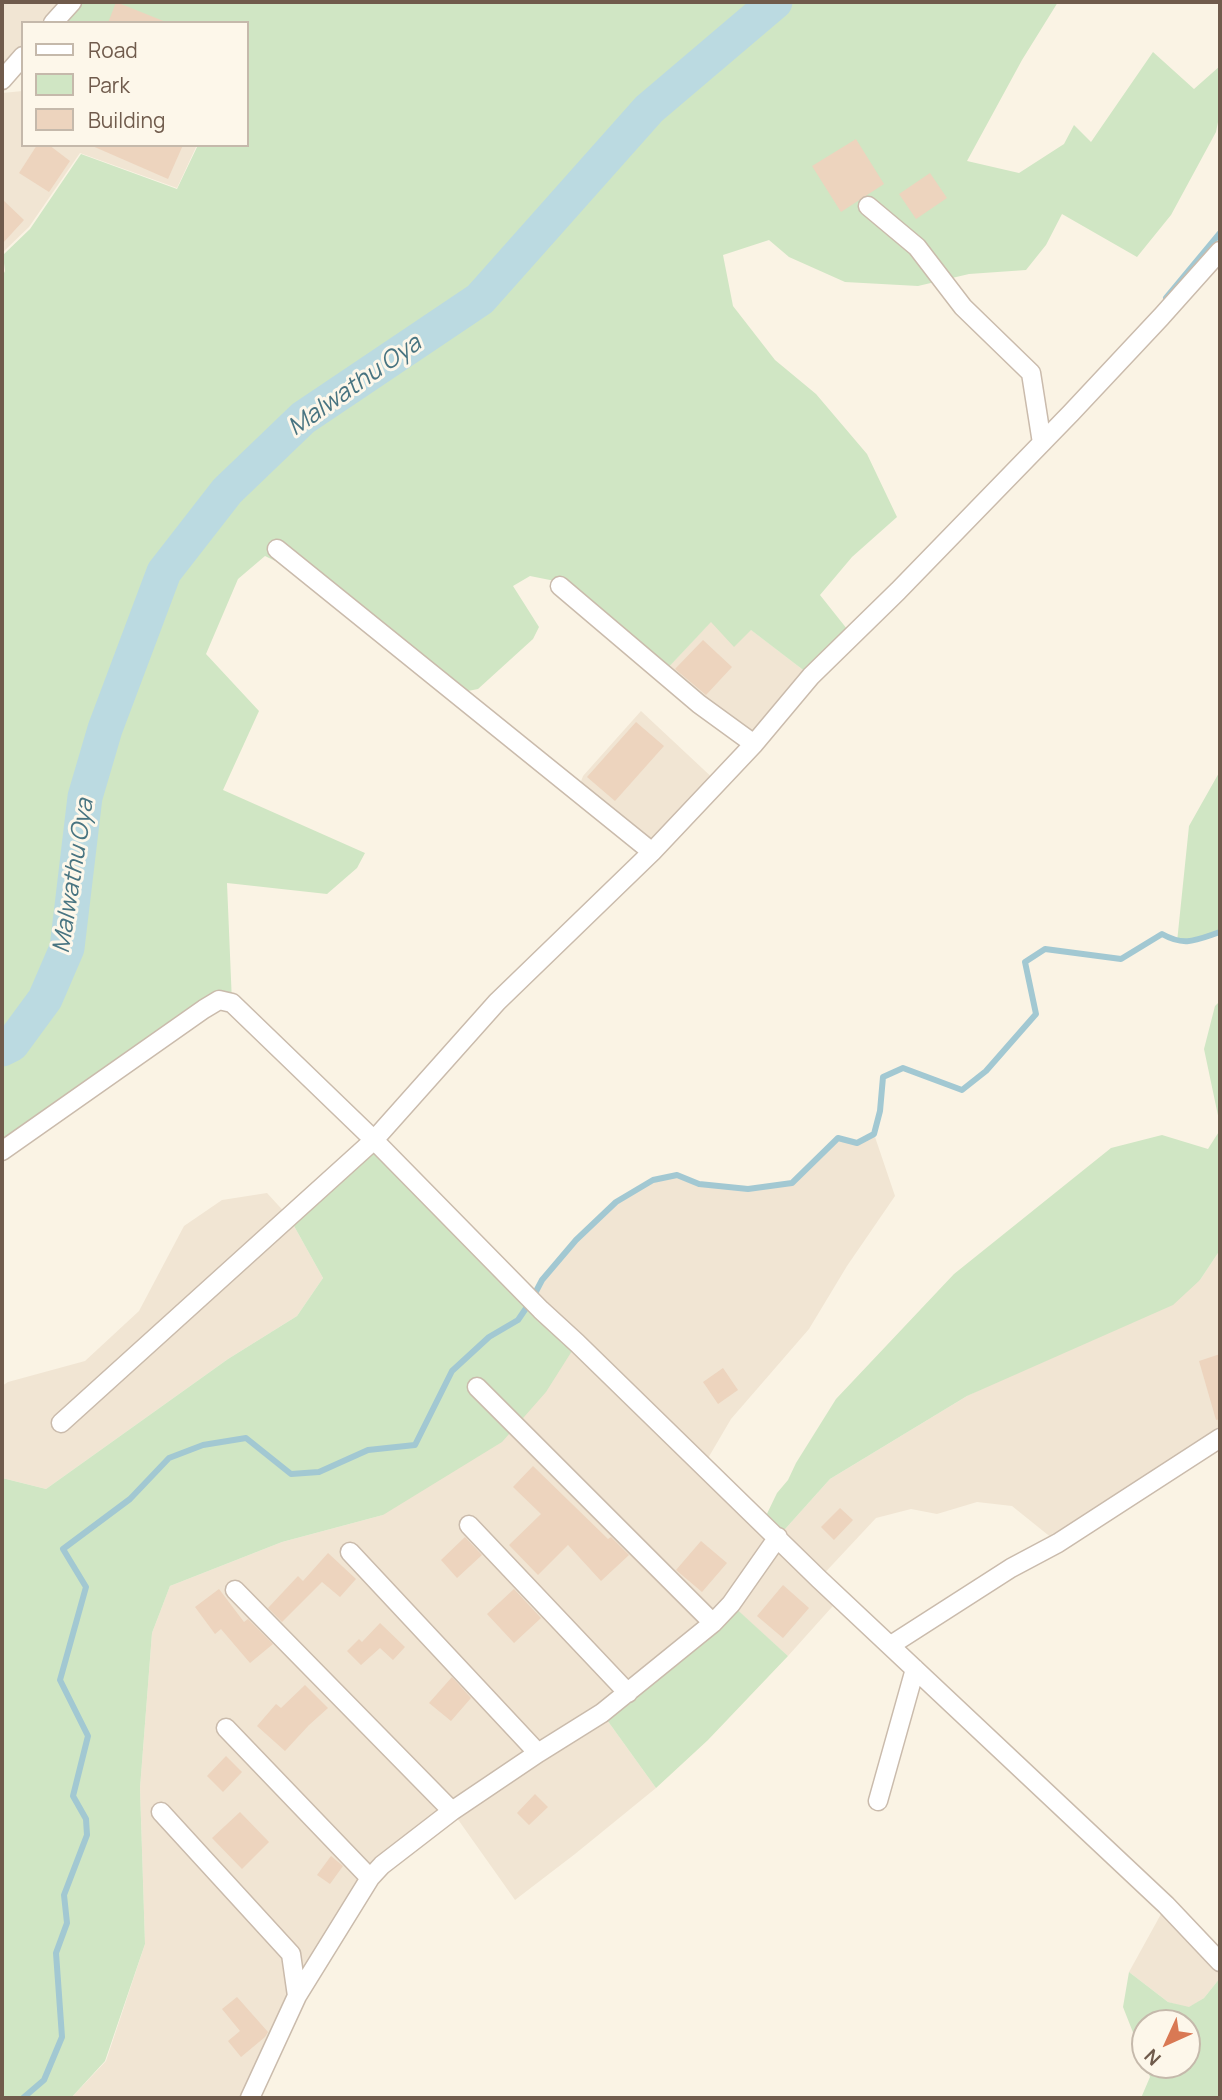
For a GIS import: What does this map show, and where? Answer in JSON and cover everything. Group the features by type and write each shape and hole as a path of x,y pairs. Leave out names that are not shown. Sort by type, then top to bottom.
{"street":[{"path":"55,21 72,2"},
{"path":"2,80 21,58"},
{"path":"868,206 916,247 963,307 1031,373 1042,443"},
{"path":"61,1423 373,1140 497,1002 652,852 754,744 811,676 1042,443 1220,251"},
{"path":"277,549 652,852"},
{"path":"560,586 699,704 754,744"},
{"path":"2,1152 219,1000 232,1003 373,1140 541,1310 819,1579 1166,1905 1220,1962"},
{"path":"477,1387 713,1623"},
{"path":"891,1645 1011,1569 1058,1543 1220,1438"},
{"path":"469,1525 628,1693"},
{"path":"250,2098 298,1996 370,1878 382,1865 452,1811 602,1713 713,1623 731,1604 778,1537"},
{"path":"350,1552 538,1753"},
{"path":"234,1590 452,1811"},
{"path":"878,1801 915,1669"},
{"path":"226,1728 370,1878"},
{"path":"161,1812 291,1954 298,1996"}],"shaded area":[{"path":"2,2 63,2 46,21 21,21 21,48 2,70"},
{"path":"21,91 21,147 196,147 177,188 80,153 29,227 2,253 2,93"},
{"path":"711,621 750,629 811,676 754,744 666,670"},
{"path":"641,711 718,783 652,852 579,787 583,776"},
{"path":"874,1134 895,1196 847,1266 809,1329 731,1419 704,1465 778,1537 830,1479 967,1396 1200,1280 1220,1250 1220,1438 1058,1543 1012,1506 977,1502 937,1514 911,1509 876,1518 819,1579 840,1598 788,1656 731,1605 602,1713 656,1788 515,1900 452,1811 370,1878 250,2098 71,2098 106,2061 145,1944 140,1788 152,1633 170,1586 282,1542 383,1515 531,1301 542,1280 576,1240 616,1202 653,1180 677,1175 699,1184 747,1189 792,1183 838,1138 857,1143"},
{"path":"267,1193 289,1217 323,1278 297,1316 228,1359 46,1489 2,1478 2,1386 85,1361 139,1311 184,1226 222,1200"},
{"path":"1166,1905 1220,1962 1220,1978 1204,1998 1189,2008 1168,2002 1129,1972"}],"green space":[{"path":"77,2 1058,2 1022,60 967,161 1019,173 1064,144 1074,125 1091,142 1153,52 1194,89 1220,66 1220,112 1216,132 1171,215 1137,257 1062,214 1046,245 1026,270 969,274 918,286 845,282 789,257 769,240 723,255 733,306 775,360 816,394 867,454 897,517 852,557 820,595 851,634 811,676 751,630 734,647 711,622 666,670 560,582 530,576 513,586 539,627 533,639 478,689 463,692 302,574 265,556 238,579 206,654 259,711 223,790 365,853 357,868 327,894 227,883 232,1003 219,1000 2,1149 3,255 30,229 81,154 177,189 197,147 248,147 248,21 61,21"},
{"path":"1220,771 1220,932 1197,940 1177,942 1189,826"},
{"path":"1220,1001 1220,1125 1204,1049 1215,1006"},
{"path":"1220,1130 1220,1250 1200,1280 1173,1305 967,1396 830,1479 778,1537 763,1522 777,1493 788,1480 836,1399 954,1274 1111,1148 1162,1135 1208,1149"},
{"path":"374,1140 577,1343 546,1392 502,1442 383,1515 282,1542 170,1586 152,1633 140,1788 145,1944 105,2061 71,2098 2,2098 2,1478 46,1489 228,1359 297,1316 323,1278 289,1217"},
{"path":"731,1604 788,1656 708,1740 656,1788 602,1713"},
{"path":"1129,1972 1168,2002 1189,2007 1204,1998 1220,1978 1220,2098 1141,2098 1149,2079 1201,2079 1201,2009 1131,2009 1131,2027 1123,2007"}],"building":[{"path":"116,2 164,21 109,21"},
{"path":"856,139 884,184 841,212 812,166"},
{"path":"36,147 52,147 70,161 49,192 19,173"},
{"path":"95,147 182,147 168,179"},
{"path":"930,173 947,198 916,219 899,194"},
{"path":"2,199 24,220 2,244"},
{"path":"703,640 732,667 706,695 675,669"},
{"path":"636,722 664,746 615,801 587,777"},
{"path":"1220,1354 1220,1419 1216,1420 1199,1361"},
{"path":"723,1368 738,1390 718,1404 703,1382"},
{"path":"533,1466 608,1539 611,1537 629,1555 601,1581 568,1545 538,1575 509,1545 541,1514 513,1487"},
{"path":"840,1508 853,1520 834,1540 821,1527"},
{"path":"465,1537 482,1555 457,1578 441,1560"},
{"path":"701,1541 727,1563 702,1592 676,1570"},
{"path":"328,1553 356,1579 340,1597 322,1582 282,1622 268,1608 298,1576 303,1581"},
{"path":"783,1585 809,1608 783,1638 757,1616"},
{"path":"219,1589 244,1622 248,1619 273,1644 250,1663 221,1629 215,1634 195,1607"},
{"path":"514,1589 541,1618 514,1643 487,1614"},
{"path":"380,1623 405,1647 393,1660 380,1648 361,1665 347,1651 359,1639 362,1642"},
{"path":"452,1677 471,1698 451,1721 429,1703"},
{"path":"305,1685 328,1708 285,1751 257,1726 276,1704 281,1708"},
{"path":"226,1756 242,1772 223,1792 207,1776"},
{"path":"535,1794 548,1807 529,1825 517,1813"},
{"path":"240,1812 269,1842 242,1869 212,1838"},
{"path":"331,1856 343,1866 330,1884 317,1875"},
{"path":"237,1997 268,2032 241,2057 228,2041 240,2031 222,2009"}],"waterway":[{"name":"Malwathu Oya","path":"2,1049 12,1044 45,999 67,948 85,797 105,729 164,572 227,491 303,418 480,299 649,109 775,2"},
{"path":"1166,298 1220,233"},
{"path":"23,2098 44,2080 62,2037 56,1953 67,1923 64,1895 87,1835 86,1819 73,1796 88,1736 60,1680 86,1587 63,1549 130,1499 169,1458 203,1445 246,1438 291,1474 319,1472 368,1450 415,1445 452,1371 489,1337 518,1320 542,1280 576,1240 616,1202 653,1180 677,1175 699,1184 748,1189 792,1183 838,1138 857,1143 874,1134 880,1111 883,1077 903,1068 962,1090 986,1071 1036,1014 1025,962 1045,949 1121,959 1162,934 1184,941 1197,940 1220,932"}]}
